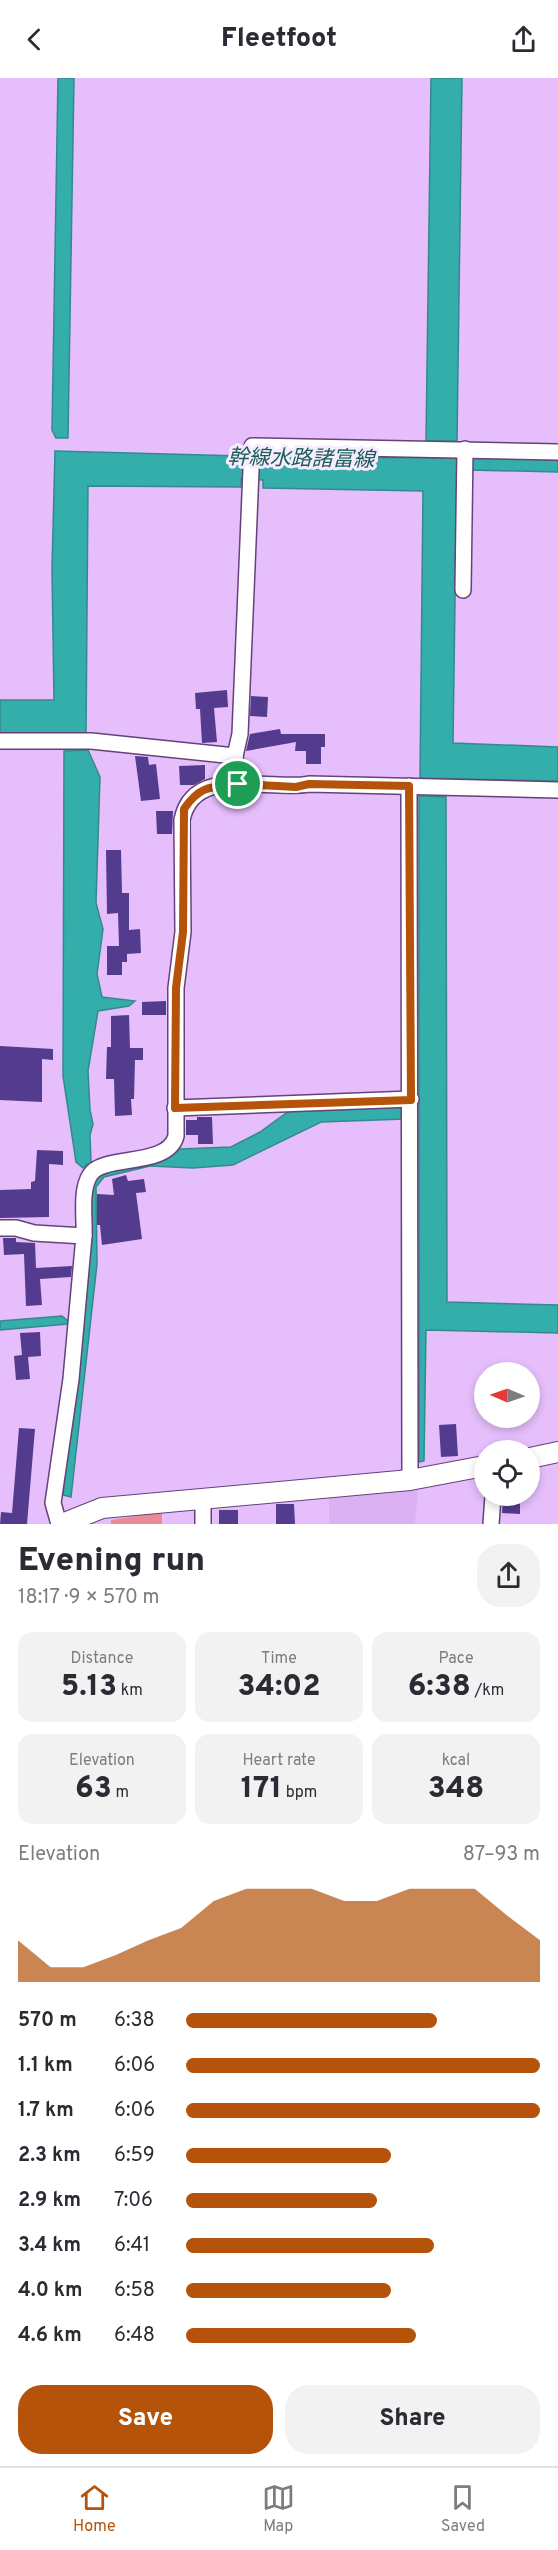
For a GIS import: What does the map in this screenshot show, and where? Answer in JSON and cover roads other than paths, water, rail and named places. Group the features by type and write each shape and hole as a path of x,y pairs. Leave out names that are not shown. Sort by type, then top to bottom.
{"street":[{"path":"238,784 235,756 240,734 252,446 558,452"},
{"path":"463,590 465,449"},
{"path":"0,741 91,741 235,756"},
{"path":"474,1468 410,1480 102,1508 60,1524 53,1503 71,1379 84,1236 86,1184 95,1170 152,1155 170,1147 176,1136 176,988 183,932 184,809 193,796 207,787 238,784 296,787 309,784 558,790"},
{"path":"409,786 410,1480"},
{"path":"175,1108 411,1100"},
{"path":"0,1228 84,1236"},
{"path":"540,1456 558,1452"},
{"path":"203,1500 203,1524"},
{"path":"491,1524 492,1506"}],"water":[{"path":"58,78 74,78 68,438 56,438 52,430"},
{"path":"431,78 462,78 457,441 426,441"},
{"name":"幹線水路諸富線","path":"55,451 241,456 241,464 263,466 264,457 457,458 453,743 558,747 558,781 420,778 423,491 263,488 263,480 241,479 241,487 88,486 86,734 0,733 0,700 54,700 52,569"},
{"path":"471,457 558,459 558,472 470,470"},
{"path":"88,750 100,777 96,903 103,929 97,974 102,997 135,1001 129,1006 98,1011 88,1071 93,1124 90,1135 91,1162 100,1172 150,1161 180,1149 231,1147 260,1132 289,1111 405,1107 405,1119 321,1122 233,1165 193,1168 150,1166 104,1177 96,1187 97,1264 71,1497 63,1495 81,1326 68,1324 0,1330 0,1321 62,1316 68,1321 82,1322 92,1181 96,1174 87,1164 83,1168 76,1162 63,1076 64,751"},
{"path":"419,796 446,797 447,1302 558,1305 558,1333 426,1330 424,1461 419,1462"}]}
